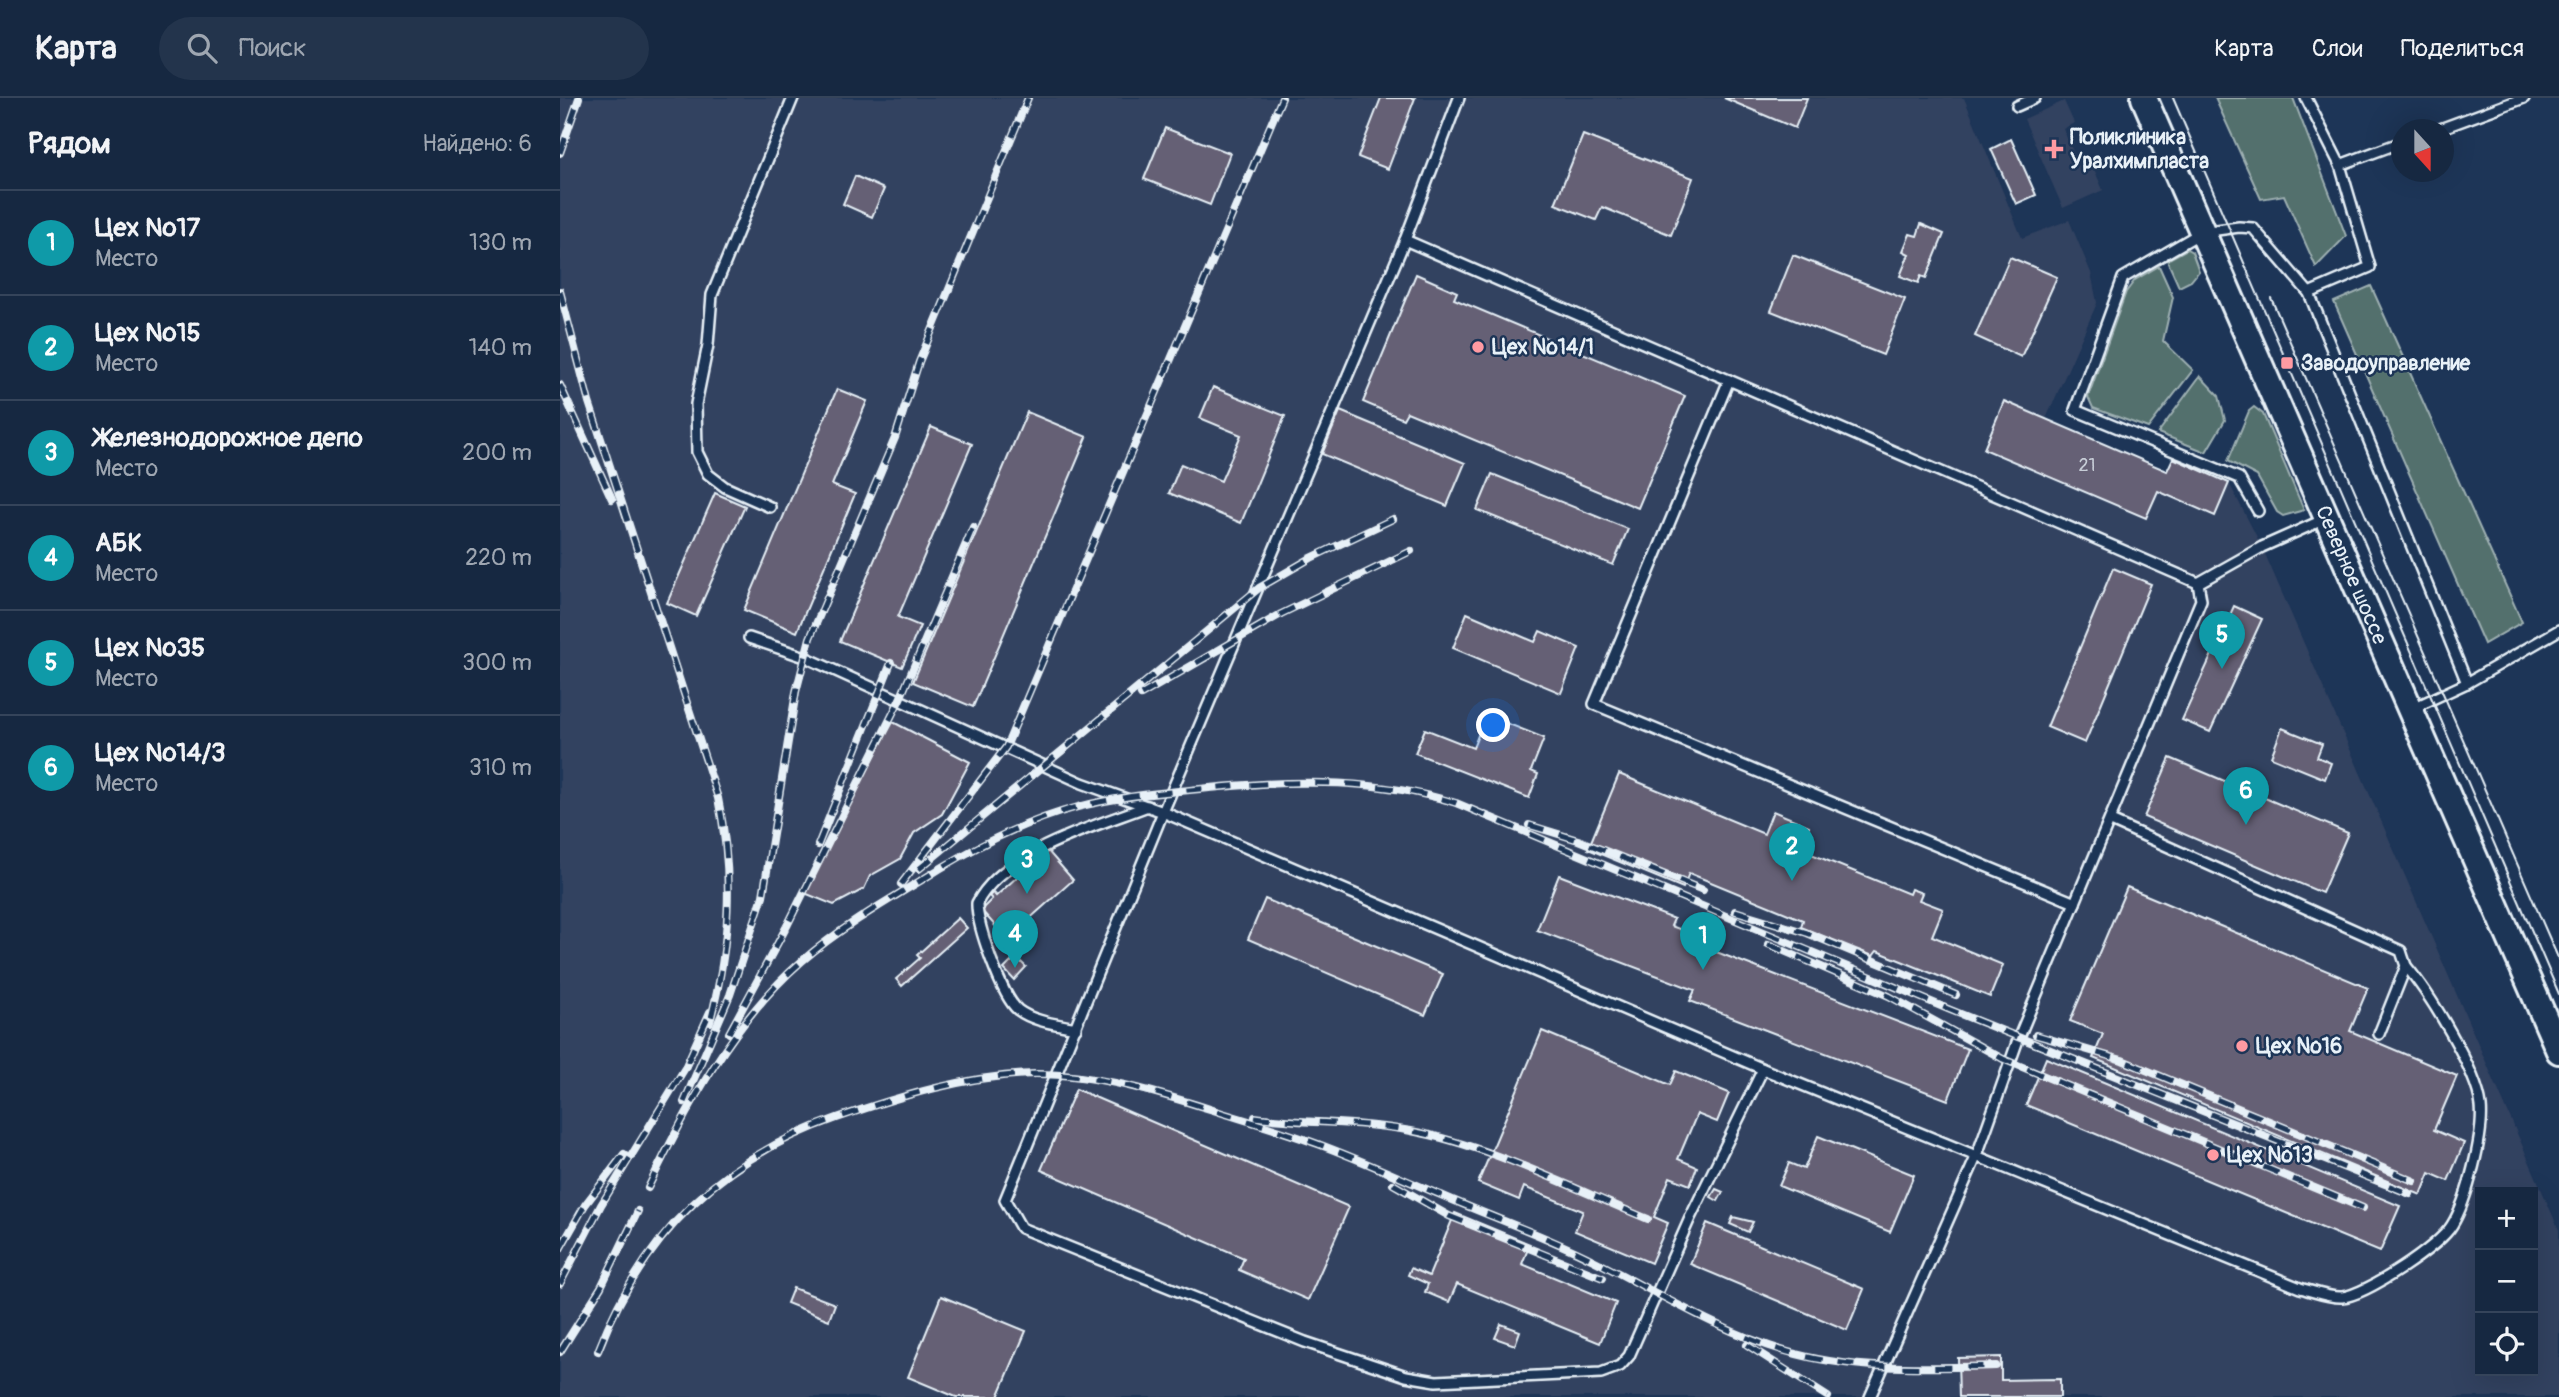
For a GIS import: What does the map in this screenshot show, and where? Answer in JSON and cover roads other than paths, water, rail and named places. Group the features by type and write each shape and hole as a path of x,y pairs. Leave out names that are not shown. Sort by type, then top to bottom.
{"main road":[{"name":"Северное шоссе","path":"2144,98 2325,519 2559,1051"}],"lane":[{"path":"770,507 725,487 708,474 697,452 696,404 708,345 712,295 793,98"},
{"path":"1459,98 1405,240 1163,812 1005,1200 1021,1228 1305,1342 1406,1376 1436,1381 1601,1373 1626,1361 1690,1218 1763,1069"},
{"path":"2017,106 2035,98"},
{"path":"2306,98 2340,165 2370,267 2309,293"},
{"path":"2454,124 2524,98"},
{"path":"2340,165 2391,146"},
{"path":"2258,511 2239,478 2075,410 2123,278 2202,233 2239,227 2253,228 2309,293 2467,683"},
{"path":"1405,240 2198,583"},
{"path":"1729,380 1594,704 2075,903"},
{"path":"2198,583 2262,547 2325,519"},
{"path":"1870,1397 1977,1155 2020,1037 2201,600 2198,583"},
{"path":"2410,709 2467,683 2559,629"},
{"path":"749,638 805,657 1082,783 1163,812 1763,1069 2300,1288 2342,1297 2398,1273 2452,1226 2478,1151 2481,1105 2462,1057 2420,982 2406,966 2401,951 2111,821"},
{"path":"1076,1028 1026,1015 1009,1000 991,962 977,903 998,879 1037,851 1147,806"},
{"path":"2379,1034 2406,966"}],"tram line":[{"path":"2173,98 2559,994"},
{"path":"2271,298 2559,960"}],"railway":[{"path":"560,153 579,98"},
{"path":"684,1102 730,995 763,896 796,692 810,638 895,438 919,362 1028,98"},
{"path":"901,884 1006,747 1282,98"},
{"path":"560,291 589,402 718,798 726,855 728,910 722,965 710,1022"},
{"path":"560,385 612,499"},
{"path":"919,869 1259,588 1311,558 1393,519"},
{"path":"729,1033 788,924 900,699 973,527"},
{"path":"1141,695 1281,614 1411,551"},
{"path":"818,845 891,663"},
{"path":"648,1188 714,1067 754,1010 777,985 802,961 845,928 957,858 996,838 1057,813 1113,800 1166,792 1250,785 1339,783 1397,789 1456,803 1948,1009 2410,1194"},
{"path":"1529,825 1578,840 1703,890"},
{"path":"1735,911 1807,933 1956,995"},
{"path":"1768,944 1889,996 2003,1059 2363,1208"},
{"path":"560,1284 601,1205 685,1068 710,1012"},
{"path":"2036,1035 2122,1060 2414,1181"},
{"path":"598,1351 616,1310 662,1237 690,1206 722,1179 757,1155 795,1135 885,1102 986,1078 1036,1074 1081,1077 1148,1091 1318,1144 1556,1242 1711,1322 1785,1351 1863,1365 1996,1366"},
{"path":"1255,1117 1372,1126 1440,1138 1470,1146 1531,1169 1648,1219"},
{"path":"560,1249 585,1205 624,1154"},
{"path":"1393,1184 1449,1216 1603,1278"},
{"path":"560,1352 601,1287 638,1211"},
{"path":"1747,1345 1828,1397"}],"place":[{"name":"Поликлиника Уралхимпласта","path":"2054,149"},
{"name":"Цех №14/1","path":"1478,347"},
{"name":"Заводоуправление","path":"2287,363"},
{"name":"Цех №35","path":"2222,669"},
{"name":"Цех №14/3","path":"2246,825"},
{"name":"Цех №15","path":"1792,881"},
{"name":"Железнодорожное депо","path":"1027,894"},
{"name":"АБК","path":"1015,968"},
{"name":"Цех №17","path":"1703,970"},
{"name":"Цех №16","path":"2242,1046"},
{"name":"Цех №13","path":"2213,1155"}]}
